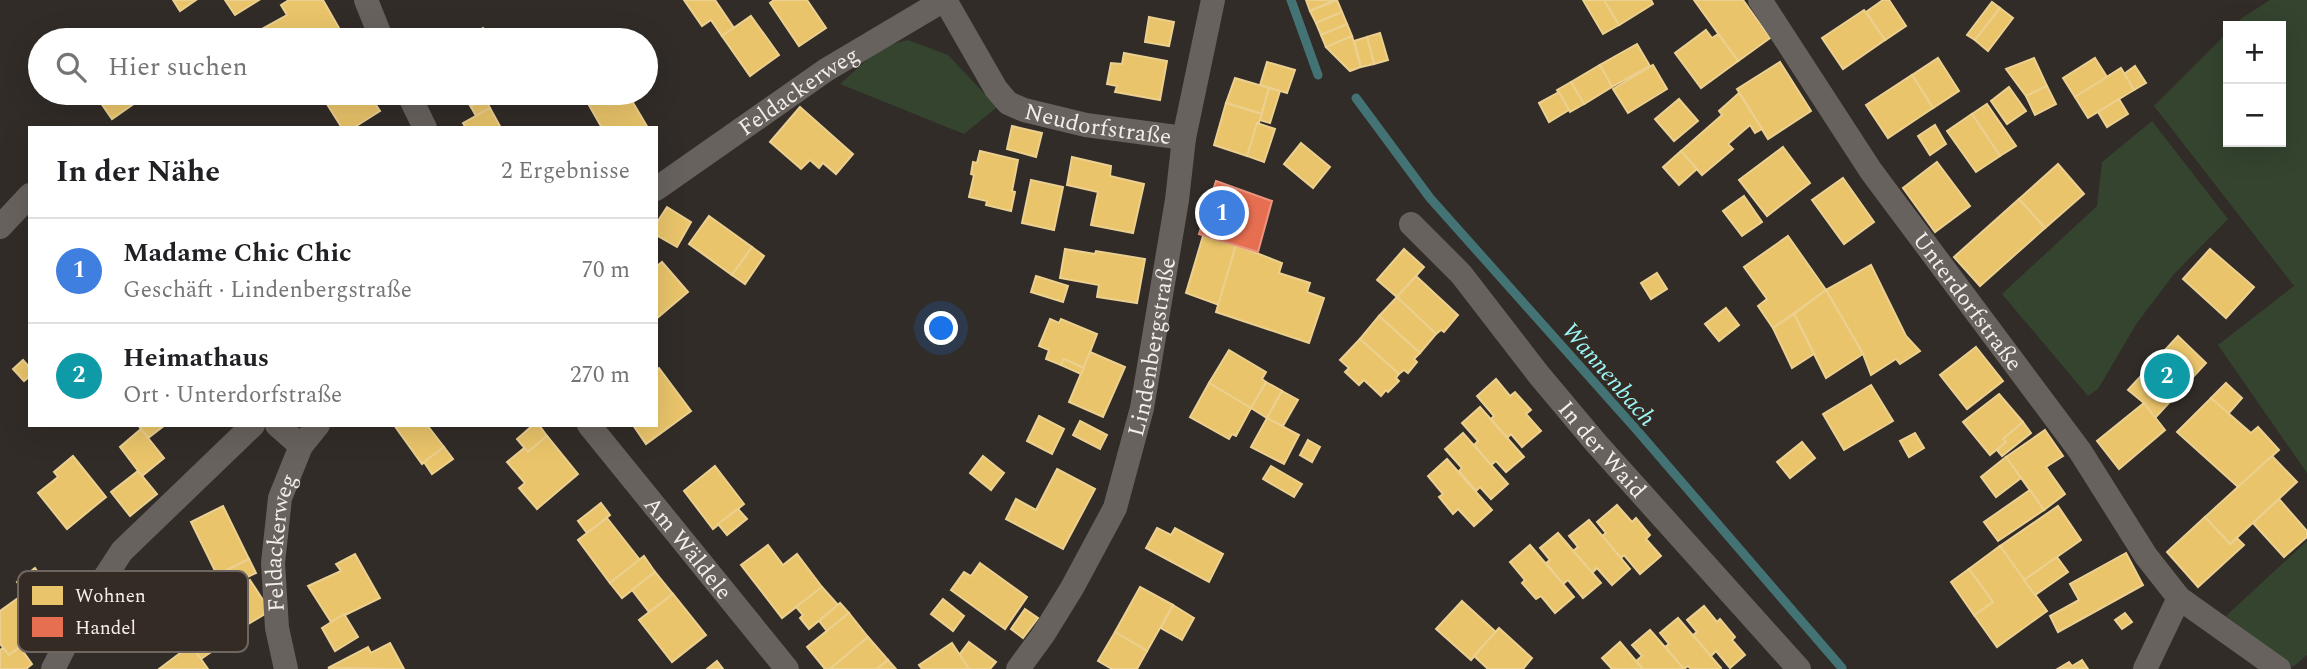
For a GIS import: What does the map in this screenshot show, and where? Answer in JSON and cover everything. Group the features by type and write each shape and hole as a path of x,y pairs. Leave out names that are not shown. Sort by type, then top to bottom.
{"street":[{"path":"366,0 377,28"},
{"name":"Neudorfstraße","path":"944,0 996,89 1008,103 1024,110 1086,125 1184,138"},
{"name":"Feldackerweg","path":"658,188 826,70 944,0"},
{"name":"Lindenbergstraße","path":"1018,669 1072,588 1115,508 1142,408 1177,200 1184,138 1213,0"},
{"name":"Unterdorfstraße","path":"1760,0 1871,171 2080,451 2146,556 2179,598 2280,669"},
{"path":"414,105 424,126"},
{"path":"0,227 28,197"},
{"name":"In der Waid","path":"1411,224 1461,274 1596,443 1799,669"},
{"path":"109,571 122,551 251,427"},
{"path":"278,427 301,446"},
{"name":"Feldackerweg","path":"286,669 277,628 273,563 280,498 301,446 316,427"},
{"name":"Am Wäldele","path":"591,427 787,669"},
{"path":"2146,669 2179,598"},
{"path":"53,669 62,652"}],"green space":[{"path":"2270,0 2307,0 2307,473 2218,345 2294,286 2154,106 2223,37 2223,147 2286,147 2286,21 2239,21"},
{"path":"908,40 948,55 997,107 964,134 840,84 881,47"},
{"path":"2152,121 2228,219 2174,274 2137,323 2098,389 2088,396 2002,294 2097,206 2102,162"},
{"path":"2307,541 2307,655 2293,667 2226,616"}],"building: Wohnen":[{"path":"173,0 196,0 180,11"},
{"path":"225,0 259,0 235,15"},
{"path":"289,0 323,0 339,28 264,28 287,15 281,5"},
{"path":"684,0 715,0 734,28 722,36 711,20 702,26"},
{"path":"774,0 807,0 826,28 799,46 770,3"},
{"path":"1306,0 1335,0 1310,11"},
{"path":"1337,0 1342,12 1316,23 1310,11"},
{"path":"1583,0 1604,0 1619,25 1603,34"},
{"path":"1604,0 1651,0 1653,4 1619,25"},
{"path":"1694,0 1743,0 1770,38 1738,61"},
{"path":"1883,0 1889,0 1906,26 1885,40 1866,12"},
{"path":"1992,2 2000,8 1975,40 1967,35"},
{"path":"2000,8 2013,18 1988,51 1975,40"},
{"path":"1864,10 1885,40 1843,69 1822,38"},
{"path":"1342,12 1347,24 1321,35 1316,23"},
{"path":"751,16 779,55 750,76 722,36"},
{"path":"1149,17 1174,22 1169,46 1145,42"},
{"path":"1347,24 1352,36 1326,47 1321,35"},
{"path":"1706,30 1712,38 1718,34 1738,61 1701,88 1675,53"},
{"path":"1380,33 1388,60 1374,64 1367,37"},
{"path":"1352,36 1361,67 1350,71 1326,47"},
{"path":"1367,37 1374,64 1361,67 1354,41"},
{"path":"1637,44 1650,66 1612,87 1600,65"},
{"path":"1124,53 1167,61 1160,100 1115,92 1117,86 1107,84 1111,63 1122,64"},
{"path":"1938,58 1959,91 1933,108 1912,75"},
{"path":"2034,58 2047,86 2026,96 2006,69"},
{"path":"2095,58 2107,77 2075,97 2063,78"},
{"path":"1267,62 1295,70 1287,93 1260,85"},
{"path":"1780,62 1811,111 1768,139 1737,89"},
{"path":"1600,65 1612,87 1584,104 1571,82"},
{"path":"1653,65 1667,89 1628,113 1613,89"},
{"path":"2135,66 2146,83 2134,90 2124,74"},
{"path":"2121,68 2134,90 2088,118 2075,97"},
{"path":"1912,75 1933,108 1888,138 1866,105"},
{"path":"1235,78 1269,88 1262,114 1226,103"},
{"path":"1571,82 1584,104 1570,112 1557,90"},
{"path":"2047,86 2056,104 2035,115 2026,96"},
{"path":"2009,87 2026,111 2007,124 1991,101"},
{"path":"1269,88 1280,91 1270,123 1260,120"},
{"path":"1559,92 1569,110 1549,122 1539,103"},
{"path":"1739,93 1762,129 1755,133 1750,125 1728,144 1733,149 1702,175 1681,151 1722,115 1719,111"},
{"path":"1679,99 1698,121 1674,141 1655,119"},
{"path":"2119,99 2128,114 2107,127 2098,112"},
{"path":"1226,103 1262,114 1247,156 1214,145"},
{"path":"1987,104 2016,146 2000,156 1972,114"},
{"path":"102,105 132,105 112,119"},
{"path":"328,105 376,105 380,111 356,126 341,126"},
{"path":"488,105 490,108 476,116 471,107"},
{"path":"589,105 634,105 647,126 601,126"},
{"path":"800,107 853,154 836,174 823,163 819,168 810,160 801,169 770,142"},
{"path":"490,108 500,126 465,126 463,123"},
{"path":"1972,114 2000,156 1976,172 1947,131"},
{"path":"1257,123 1275,129 1264,162 1247,156"},
{"path":"1935,125 1946,144 1930,155 1918,136"},
{"path":"1012,126 1042,133 1036,157 1007,149"},
{"path":"1301,143 1330,167 1313,188 1284,164"},
{"path":"1783,147 1810,183 1767,216 1739,180"},
{"path":"980,151 1018,160 1011,211 986,205 987,201 969,197 974,175 971,174 973,162 977,163"},
{"path":"1681,151 1697,169 1679,185 1663,167"},
{"path":"1072,157 1111,166 1110,176 1144,184 1133,233 1091,225 1098,192 1067,185"},
{"path":"1937,162 1970,206 1935,232 1903,188"},
{"path":"2058,164 2084,194 2045,228 2019,199"},
{"path":"1843,178 1874,222 1844,244 1812,200"},
{"path":"1031,180 1063,187 1054,230 1022,223"},
{"path":"1744,196 1762,222 1742,236 1723,211"},
{"path":"2019,199 2045,228 1980,286 1954,257"},
{"path":"667,207 691,222 677,247 658,236 658,221"},
{"path":"709,216 752,247 732,275 689,244"},
{"path":"1203,236 1236,245 1219,305 1186,293"},
{"path":"1788,236 1826,290 1773,328 1758,306 1767,299 1744,267"},
{"path":"1236,245 1282,263 1279,273 1310,283 1307,292 1324,298 1309,343 1216,312"},
{"path":"752,247 764,256 745,284 732,275"},
{"path":"1065,249 1145,259 1137,303 1097,297 1099,285 1060,278"},
{"path":"1404,249 1424,267 1397,297 1377,280"},
{"path":"2210,249 2254,287 2226,318 2183,279"},
{"path":"662,262 688,292 658,317 658,265"},
{"path":"1871,265 1906,336 1920,351 1900,364 1896,359 1871,375 1863,354 1826,290"},
{"path":"1657,273 1667,289 1651,299 1641,283"},
{"path":"1036,276 1068,286 1063,302 1031,292"},
{"path":"1416,276 1458,315 1444,332 1441,330 1436,334 1397,297"},
{"path":"1826,290 1863,354 1826,378 1794,314"},
{"path":"1397,297 1436,334 1420,353 1379,316"},
{"path":"1726,308 1739,325 1719,341 1705,324"},
{"path":"1794,314 1814,354 1792,368 1773,328"},
{"path":"1379,316 1420,353 1408,373 1404,370 1399,374 1360,339"},
{"path":"1050,319 1059,323 1061,319 1097,334 1084,368 1064,359 1061,365 1046,359 1049,350 1039,346"},
{"path":"2178,336 2206,363 2155,418 2144,403 2128,390"},
{"path":"1360,339 1399,374 1396,378 1399,381 1381,396 1364,380 1359,385 1345,372 1349,368 1340,360"},
{"path":"1976,347 2003,381 1967,409 1940,375"},
{"path":"1229,350 1266,372 1262,379 1266,382 1251,408 1209,383"},
{"path":"1090,352 1125,367 1103,417 1069,402"},
{"path":"1064,359 1084,368 1081,374 1061,365"},
{"path":"23,360 28,366 28,378 24,381 13,369"},
{"path":"658,369 691,411 646,444 634,427 658,427"},
{"path":"1496,379 1510,396 1515,392 1531,410 1526,414 1541,431 1522,447 1511,434 1507,438 1491,419 1494,416 1477,396"},
{"path":"1266,382 1282,391 1267,418 1251,408"},
{"path":"1209,383 1251,408 1236,436 1232,434 1229,439 1190,417"},
{"path":"2226,383 2242,398 2228,414 2211,398"},
{"path":"1871,385 1893,421 1844,450 1823,414"},
{"path":"1282,391 1298,400 1283,426 1267,418"},
{"path":"1999,394 2023,422 2003,439 2006,442 1990,455 1963,422"},
{"path":"2211,398 2251,433 2258,427 2279,450 2238,487 2177,432"},
{"path":"2144,403 2165,430 2119,469 2097,441"},
{"path":"1480,407 1524,457 1506,472 1496,461 1491,465 1474,445 1478,441 1462,423"},
{"path":"1039,416 1064,429 1052,454 1027,441"},
{"path":"1267,418 1299,435 1284,464 1251,447"},
{"path":"1080,421 1107,435 1100,449 1073,435"},
{"path":"2023,422 2031,433 2002,456 1997,450 2006,442 2003,439"},
{"path":"140,427 162,427 148,438"},
{"path":"395,427 429,427 444,447 422,464"},
{"path":"531,427 540,427 547,436 528,452 517,439"},
{"path":"141,429 164,458 142,476 120,447"},
{"path":"2045,430 2063,456 2046,467 2065,494 2044,510 2006,457"},
{"path":"1463,433 1508,484 1491,499 1480,487 1476,491 1459,471 1462,468 1445,449"},
{"path":"1915,433 1924,448 1909,457 1900,441"},
{"path":"547,436 578,474 537,509 519,488 525,483 507,462 524,448 528,452"},
{"path":"1308,440 1320,447 1312,462 1300,455"},
{"path":"1802,442 1815,458 1790,478 1777,462"},
{"path":"444,447 453,459 432,474 424,462"},
{"path":"73,456 106,497 67,529 38,493 58,477 54,472"},
{"path":"983,456 1004,473 991,490 970,473"},
{"path":"2272,456 2297,482 2230,544 2205,517"},
{"path":"2006,457 2021,478 1996,497 1981,477"},
{"path":"1447,459 1492,510 1474,526 1458,509 1453,514 1439,497 1443,494 1428,476"},
{"path":"715,466 744,504 713,529 684,491"},
{"path":"1271,466 1302,484 1294,497 1263,479"},
{"path":"1057,469 1095,489 1063,549 1006,519 1016,499 1036,510"},
{"path":"138,471 157,494 130,516 111,492"},
{"path":"2030,490 2044,510 1998,541 1984,522"},
{"path":"2279,499 2307,531 2307,537 2284,557 2253,523"},
{"path":"601,503 610,515 587,533 578,521"},
{"path":"1617,505 1632,522 1636,518 1650,535 1646,539 1661,556 1640,574 1624,555 1621,558 1602,536 1606,533 1597,522"},
{"path":"223,506 249,559 225,571 215,571 191,522"},
{"path":"2058,506 2081,540 2024,580 2000,546"},
{"path":"738,509 747,519 727,535 718,524"},
{"path":"2205,517 2230,544 2237,538 2244,545 2198,587 2167,552"},
{"path":"607,518 640,560 610,583 578,540"},
{"path":"1589,520 1630,569 1612,585 1597,568 1592,573 1573,551 1578,547 1569,536"},
{"path":"1157,528 1171,535 1175,528 1223,554 1209,582 1146,548"},
{"path":"1558,533 1601,583 1583,598 1568,580 1563,584 1546,563 1550,560 1540,548"},
{"path":"768,545 783,565 797,554 822,587 782,618 741,565"},
{"path":"1530,545 1574,597 1555,613 1541,596 1536,599 1522,583 1525,580 1510,562"},
{"path":"2000,546 2047,611 1997,647 1974,615 1993,602 1969,569"},
{"path":"2126,553 2143,585 2058,632 2050,616 2079,600 2070,584"},
{"path":"355,554 380,598 331,622 308,586 341,571 336,564"},
{"path":"644,556 655,572 622,598 610,583"},
{"path":"2057,557 2068,572 2035,595 2024,580"},
{"path":"249,559 256,573 248,577 248,571 225,571"},
{"path":"980,563 1027,597 1005,629 951,590 964,572 971,576"},
{"path":"1969,569 1993,602 1974,615 1951,582"},
{"path":"655,572 673,594 649,612 632,590"},
{"path":"250,580 270,611 248,624"},
{"path":"822,587 838,605 809,629 800,618 803,615 796,607"},
{"path":"1140,587 1173,605 1147,651 1115,632"},
{"path":"673,594 706,635 672,662 639,620"},
{"path":"18,598 18,649 9,655 0,644 0,611"},
{"path":"943,599 964,616 953,631 931,614"},
{"path":"1462,601 1496,632 1471,660 1436,629"},
{"path":"840,603 849,613 827,631 819,621"},
{"path":"1173,605 1194,618 1182,640 1161,628"},
{"path":"1704,606 1717,622 1720,619 1735,637 1732,640 1745,655 1730,668 1716,651 1711,656 1693,635 1697,632 1687,620"},
{"path":"1025,609 1038,618 1023,638 1011,629"},
{"path":"849,613 868,637 830,669 825,669 807,647"},
{"path":"2125,613 2132,622 2122,629 2115,620"},
{"path":"344,614 358,637 335,651 322,628"},
{"path":"1678,618 1720,669 1691,669 1688,666 1684,669 1665,647 1669,644 1660,633"},
{"path":"1499,628 1532,658 1523,669 1488,669 1474,656"},
{"path":"1650,630 1684,669 1643,669 1636,661 1642,656 1632,645"},
{"path":"1115,632 1147,651 1137,669 1112,669 1098,661"},
{"path":"868,637 888,660 877,669 830,669"},
{"path":"969,642 996,662 990,669 969,669 959,655"},
{"path":"1620,642 1643,669 1612,669 1602,658"},
{"path":"390,643 404,669 328,668 368,647 371,653"},
{"path":"952,643 969,669 922,669 919,665"},
{"path":"3,648 9,655 18,648 18,652 24,652 32,664 26,669 0,669 0,650"},
{"path":"182,652 196,652 208,669 159,669"},
{"path":"196,652 211,652 201,659"},
{"path":"888,660 896,669 877,669"},
{"path":"2082,660 2088,669 2059,668 2069,662 2072,666"},
{"path":"717,661 723,669 707,669"}],"building: Handel":[{"path":"1216,181 1272,201 1258,252 1199,234"}],"waterway":[{"name":"Wannenbach","path":"1291,0 1318,75"},
{"name":"Wannenbach","path":"1356,98 1430,198 1635,428 1842,668"}],"place":[{"name":"Madame Chic Chic","path":"1222,213"},
{"name":"Heimathaus","path":"2167,376"}]}
